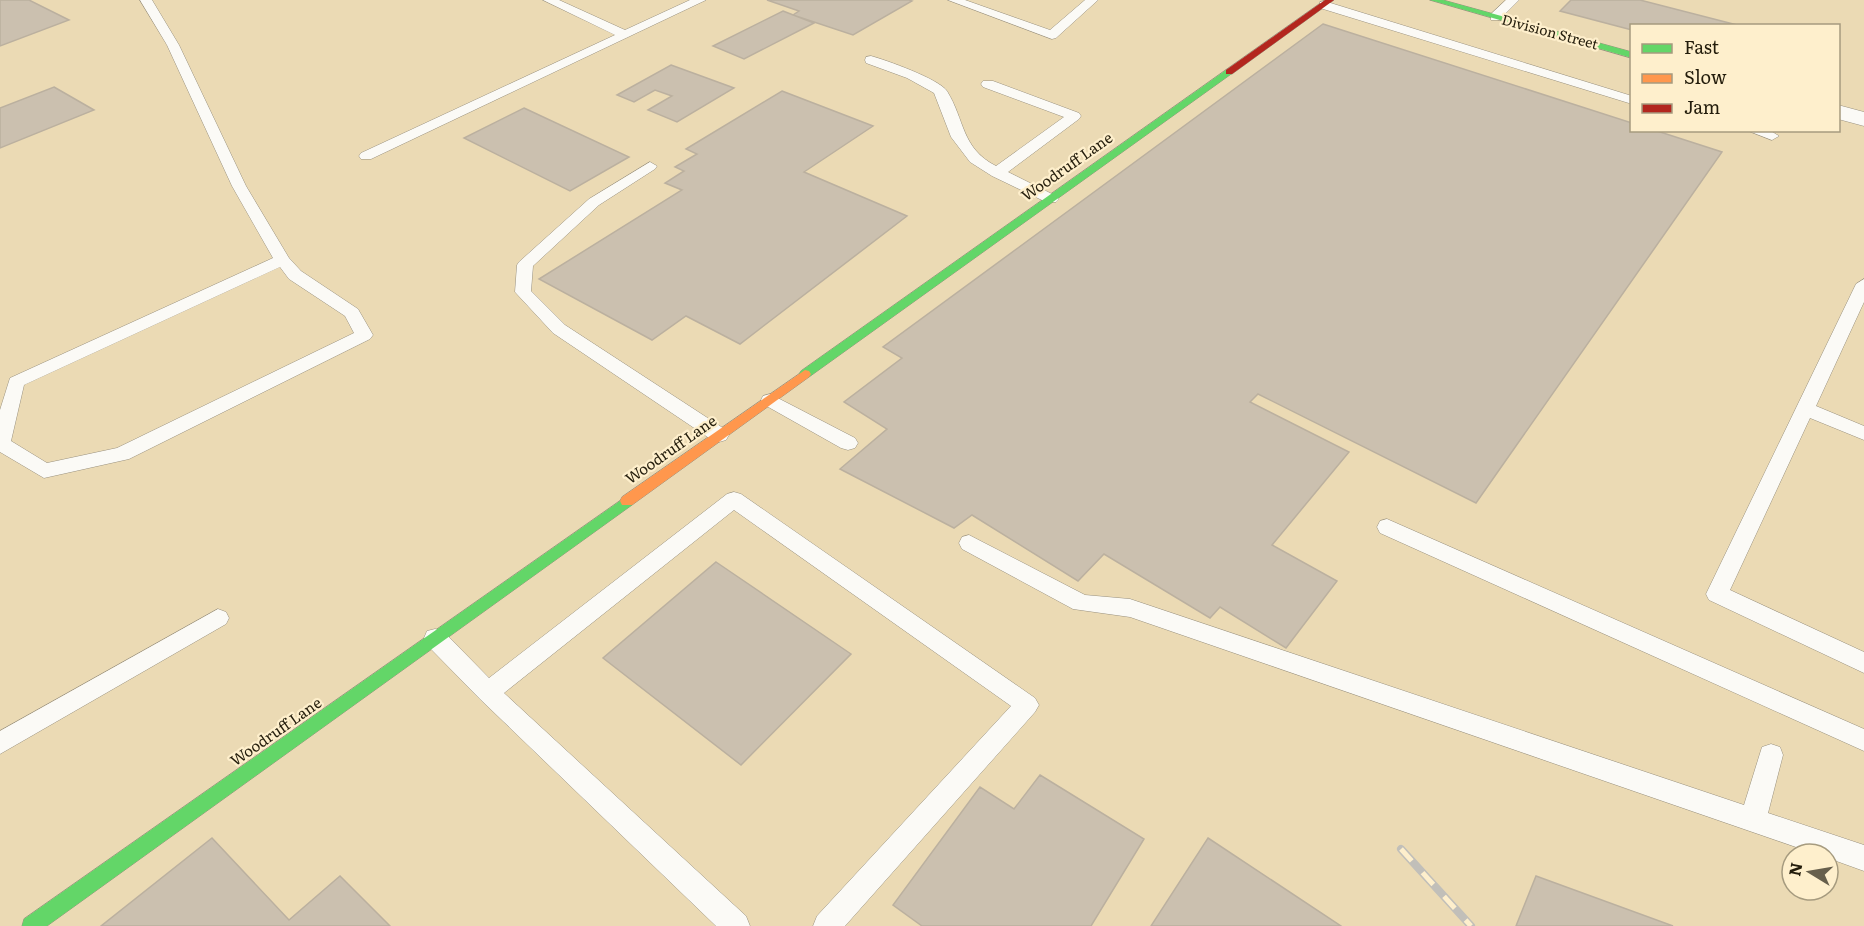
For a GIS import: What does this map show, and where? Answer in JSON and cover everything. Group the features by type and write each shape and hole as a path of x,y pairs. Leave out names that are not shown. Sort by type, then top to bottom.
{"street":[{"name":"Division Street","path":"1434,0 1630,54"},
{"name":"Woodruff Lane","path":"32,926 1327,2"},
{"path":"1840,112 1864,119"}],"lane":[{"path":"146,0 173,45 239,186 282,260 295,275 352,313 364,334 122,454 44,471 1,444 16,382 282,260"},
{"path":"549,0 625,35"},
{"path":"366,156 700,0"},
{"path":"954,0 1052,35 1092,0"},
{"path":"1495,17 1513,0"},
{"path":"1327,2 1630,99"},
{"path":"871,60 912,75 940,91 958,138 975,159 997,173 1051,199"},
{"path":"988,84 1074,116 997,173"},
{"path":"1759,132 1772,136"},
{"path":"650,166 594,202 525,265 523,292 559,329 719,435"},
{"path":"1864,284 1717,594 1864,663"},
{"path":"770,400 848,443"},
{"path":"1805,409 1864,433"},
{"path":"488,692 734,499 1027,705 827,926"},
{"path":"1387,526 1864,740"},
{"path":"969,543 1082,603 1130,608 1864,858"},
{"path":"0,743 218,618"},
{"path":"435,638 488,692 736,926"},
{"path":"1753,820 1771,755"}],"shaded area":[{"path":"0,0 1864,0 1864,926 0,926"}],"building":[{"path":"0,0 29,0 69,20 0,46"},
{"path":"767,0 912,1 853,35 793,15 799,11"},
{"path":"1571,0 1640,0 1733,24 1630,24 1630,29 1560,11"},
{"path":"783,11 814,23 744,59 713,46"},
{"path":"1323,24 1630,122 1630,132 1660,132 1722,152 1476,503 1258,394 1250,402 1349,452 1272,545 1337,581 1286,648 1220,607 1210,618 1104,554 1078,581 972,515 954,528 840,469 887,429 844,402 902,358 883,347"},
{"path":"671,65 734,88 677,122 648,110 672,96 655,90 634,102 617,95"},
{"path":"54,87 94,110 0,148 0,108"},
{"path":"782,91 873,126 804,172 907,216 740,344 686,316 652,340 539,279 682,190 665,183 684,171 675,167 697,154 686,149"},
{"path":"524,108 629,157 570,191 464,138"},
{"path":"716,562 851,654 741,765 603,658"},
{"path":"1040,775 1144,839 1091,926 922,926 893,905 980,787 1014,809"},
{"path":"212,838 289,920 340,876 390,926 101,926"},
{"path":"1208,838 1341,926 1151,926"},
{"path":"1536,876 1673,926 1516,926"}],"railway":[{"path":"1401,849 1471,926"}],"traffic: fast":[{"path":"1434,0 1630,54"},
{"path":"805,374 1229,72"},
{"path":"31,926 627,501"}],"traffic: slow":[{"path":"627,501 805,374"}],"traffic: jam":[{"path":"1229,72 1330,0"}]}
